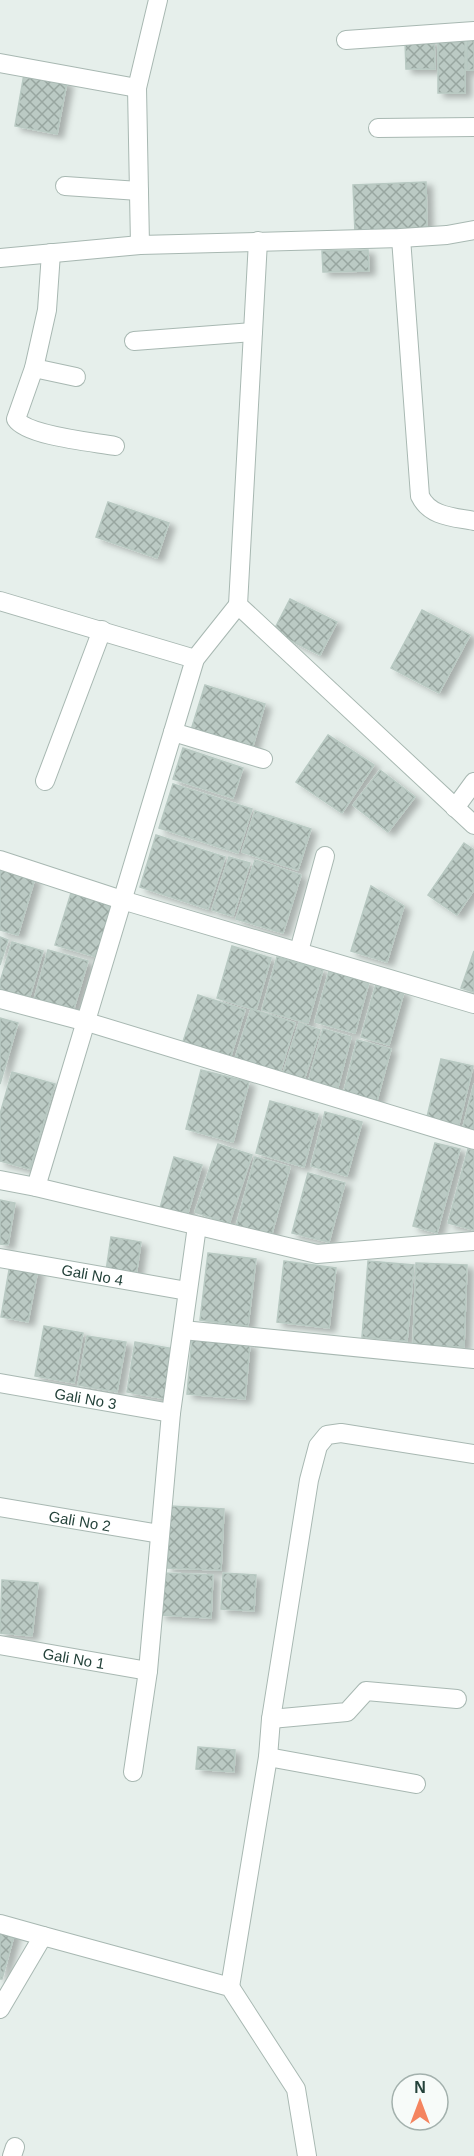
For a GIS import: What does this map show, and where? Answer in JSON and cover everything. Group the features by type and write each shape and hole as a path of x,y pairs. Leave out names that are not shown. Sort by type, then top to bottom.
{"street":[{"path":"140,245 137,88 158,0"},
{"path":"346,40 474,31"},
{"path":"0,63 137,88"},
{"path":"378,128 474,127"},
{"path":"65,186 139,191"},
{"path":"0,258 140,245 401,238 474,230"},
{"path":"401,238 420,496 424,506 430,510 474,521"},
{"path":"36,1187 195,659 238,605 258,241"},
{"path":"51,253 47,310 34,368 16,419 19,425 40,433 115,446"},
{"path":"134,341 253,332"},
{"path":"34,368 76,377"},
{"path":"0,601 195,659"},
{"path":"238,605 474,825"},
{"path":"45,781 102,630"},
{"path":"172,732 263,759"},
{"path":"455,808 474,782"},
{"path":"299,951 325,856"},
{"path":"0,860 122,900 474,1004"},
{"path":"0,999 87,1022 474,1140"},
{"path":"0,1180 317,1254 474,1241"},
{"path":"133,1772 148,1671 171,1413 197,1226"},
{"name":"Gali No 4","path":"0,1258 187,1291"},
{"path":"183,1330 474,1359"},
{"name":"Gali No 3","path":"0,1383 171,1413"},
{"path":"230,1987 268,1757 309,1480 318,1446 327,1435 341,1433 474,1454"},
{"name":"Gali No 2","path":"0,1507 159,1534"},
{"name":"Gali No 1","path":"0,1645 148,1671"},
{"path":"272,1719 347,1712 366,1691 457,1699"},
{"path":"268,1757 416,1784"},
{"path":"0,1924 230,1987 296,2089 307,2156"},
{"path":"0,2009 43,1936"}],"building":[{"path":"467,37 474,37 474,70 467,70"},
{"path":"438,39 465,39 465,93 438,93"},
{"path":"405,41 434,41 435,69 406,69"},
{"path":"24,74 67,82 57,134 15,126"},
{"path":"426,182 427,229 355,233 353,185"},
{"path":"368,250 369,271 323,272 322,251"},
{"path":"108,502 169,523 157,558 96,537"},
{"path":"290,599 337,622 320,655 273,632"},
{"path":"422,610 470,635 439,693 391,668"},
{"path":"205,685 265,704 252,749 191,730"},
{"path":"328,735 374,765 342,813 296,782"},
{"path":"183,748 243,768 233,798 173,779"},
{"path":"380,770 415,797 388,832 353,805"},
{"path":"173,784 252,809 238,853 159,828"},
{"path":"255,811 311,829 298,870 242,852"},
{"path":"156,835 225,857 208,909 140,887"},
{"path":"464,843 474,850 474,890 457,915 428,895"},
{"path":"229,857 250,863 233,916 212,910"},
{"path":"255,860 301,875 283,933 236,919"},
{"path":"0,868 35,878 18,935 0,930"},
{"path":"371,886 404,906 387,962 351,951"},
{"path":"71,893 112,905 97,957 55,945"},
{"path":"0,937 8,940 0,965"},
{"path":"12,942 43,951 28,1003 0,995 0,982"},
{"path":"232,946 271,958 256,1010 217,998"},
{"path":"48,950 88,961 72,1015 33,1003"},
{"path":"474,951 474,992 461,988"},
{"path":"277,957 323,970 308,1023 262,1010"},
{"path":"329,971 369,982 355,1033 315,1022"},
{"path":"376,984 404,992 389,1045 361,1037"},
{"path":"198,995 245,1010 229,1062 181,1048"},
{"path":"251,1009 295,1023 278,1079 233,1065"},
{"path":"0,1018 18,1023 0,1084"},
{"path":"299,1023 320,1030 303,1083 282,1076"},
{"path":"323,1029 351,1037 336,1095 307,1087"},
{"path":"357,1040 391,1049 376,1104 343,1095"},
{"path":"441,1059 473,1066 458,1128 426,1121"},
{"path":"201,1070 249,1082 233,1142 186,1129"},
{"path":"12,1072 55,1084 30,1169 0,1161 0,1114"},
{"path":"474,1084 474,1134 462,1131"},
{"path":"270,1101 318,1114 304,1167 256,1153"},
{"path":"325,1112 362,1122 347,1176 311,1166"},
{"path":"435,1143 460,1149 437,1233 413,1226"},
{"path":"218,1144 252,1155 229,1224 195,1212"},
{"path":"468,1149 474,1151 474,1230 448,1223"},
{"path":"174,1157 202,1165 187,1216 160,1208"},
{"path":"255,1157 290,1167 271,1237 236,1227"},
{"path":"308,1173 345,1183 329,1242 292,1233"},
{"path":"0,1200 15,1203 8,1245 0,1244"},
{"path":"111,1237 141,1242 136,1276 106,1271"},
{"path":"208,1253 256,1259 248,1326 200,1320"},
{"path":"284,1261 336,1268 329,1328 277,1322"},
{"path":"368,1261 414,1265 407,1341 362,1337"},
{"path":"416,1263 467,1265 464,1347 413,1345"},
{"path":"10,1264 38,1269 28,1322 1,1317"},
{"path":"44,1326 83,1333 74,1383 35,1376"},
{"path":"87,1336 126,1342 117,1392 78,1385"},
{"path":"192,1338 250,1344 245,1399 187,1394"},
{"path":"135,1342 175,1349 166,1399 127,1392"},
{"path":"170,1506 224,1509 221,1570 167,1568"},
{"path":"162,1573 213,1575 211,1618 160,1615"},
{"path":"223,1573 256,1575 254,1611 221,1609"},
{"path":"2,1580 38,1583 32,1636 0,1633"},
{"path":"198,1747 235,1750 234,1772 196,1769"},
{"path":"0,1928 15,1932 2,1979 0,1979"}]}
